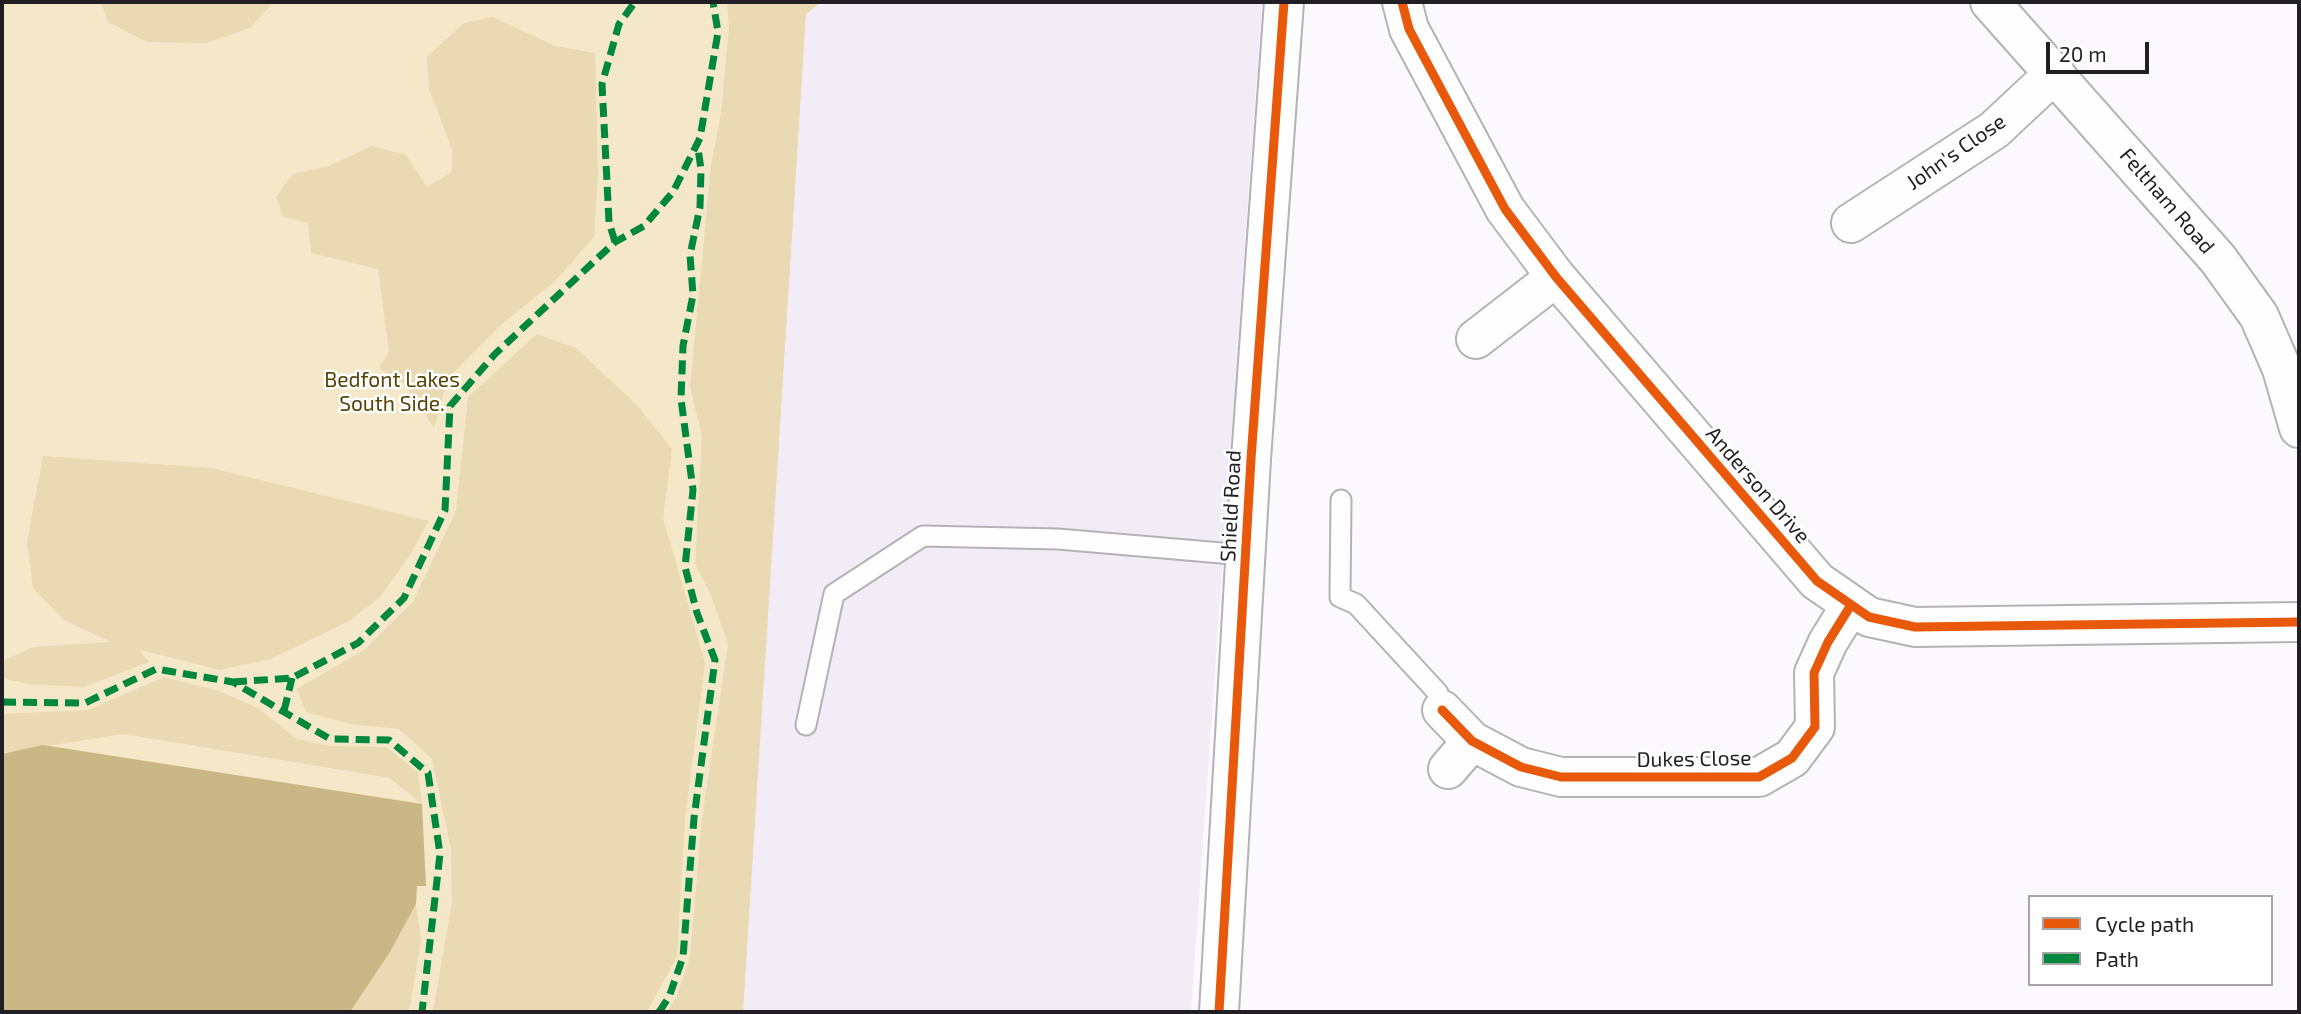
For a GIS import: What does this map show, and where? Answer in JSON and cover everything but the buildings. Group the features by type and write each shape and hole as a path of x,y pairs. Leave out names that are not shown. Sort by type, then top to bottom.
{"street":[{"name":"Shield Road","path":"1219,1012 1245,555 1284,2"},
{"name":"Anderson Drive","path":"1402,2 1409,29 1505,209 1556,277 1817,581 1851,605 1869,617 1915,628 2299,622"},
{"name":"Feltham Road","path":"1990,2 2218,259 2259,316 2282,369 2299,428"},
{"name":"John's Close","path":"1851,223 1994,130 2055,73"},
{"path":"1476,339 1556,277"},
{"name":"Dukes Close","path":"1443,710 1460,755 1561,777 1759,777 1792,758 1815,727 1814,673 1828,642 1851,605"}],"lane":[{"path":"1341,500 1340,597 1356,604 1438,693 1443,710"},
{"path":"806,725 834,594 923,536 1058,538 1245,555"}],"shaded area":[{"path":"101,2 274,2 250,28 206,43 147,42 108,22"},
{"path":"727,2 821,2 806,14 743,1012 667,1012 676,998 690,957 702,819 728,644 710,593 695,564 702,436 690,387 711,165 721,114 729,27"},
{"path":"821,2 1262,2 1191,1012 743,1012 806,14"},
{"path":"493,17 555,46 595,53 598,175 594,237 555,281 503,323 448,378 434,428 406,385 379,368 389,352 378,269 311,253 308,223 283,217 276,197 293,174 329,166 372,146 406,155 427,187 452,172 452,149 429,89 427,57 464,23"},
{"path":"537,334 576,348 637,405 672,449 663,518 705,663 685,819 677,956 647,1012 433,1012 452,902 451,849 432,759 399,729 350,724 306,712 297,689 364,650 413,602 456,511 468,397"},
{"path":"43,456 211,468 429,521 408,558 380,597 349,621 271,659 219,670 138,649 149,662 84,687 28,684 2,678 5,660 33,647 111,642 64,620 33,588 27,542"},
{"path":"164,677 219,691 258,708 297,739 330,746 386,747 418,772 422,804 390,778 123,734 2,753 2,714 88,710"},
{"path":"43,745 422,804 426,886 417,886 416,904 390,952 350,1012 2,1012 2,754"},
{"path":"416,904 421,940 409,1012 350,1012 390,952"}],"green space":[{"name":"Bedfont Lakes South Side.","path":"2,2 821,2 806,14 743,1012 2,1012"}],"marked path":[{"path":"615,242 609,222 602,84 619,24 635,2"},
{"path":"233,682 292,678 358,643 404,598 445,510 450,406 495,354 615,242 644,226 673,192 700,138 718,32 713,2"},
{"path":"659,1012 669,997 683,957 694,818 715,660 697,613 685,567 693,490 681,399 683,346 693,295 690,255 700,207 701,169 697,142"},
{"path":"2,702 85,703 156,669 233,682 330,739 389,740 428,773 440,854 422,1012"},
{"path":"284,711 292,678"}],"cycle path":[{"path":"1219,1012 1251,459 1284,2"},
{"path":"1402,2 1409,29 1505,209 1556,277 1817,581 1869,617 1915,627 2299,622"},
{"path":"1442,710 1472,741 1521,767 1561,777 1759,777 1792,758 1815,727 1814,673 1828,642 1851,605"}]}
